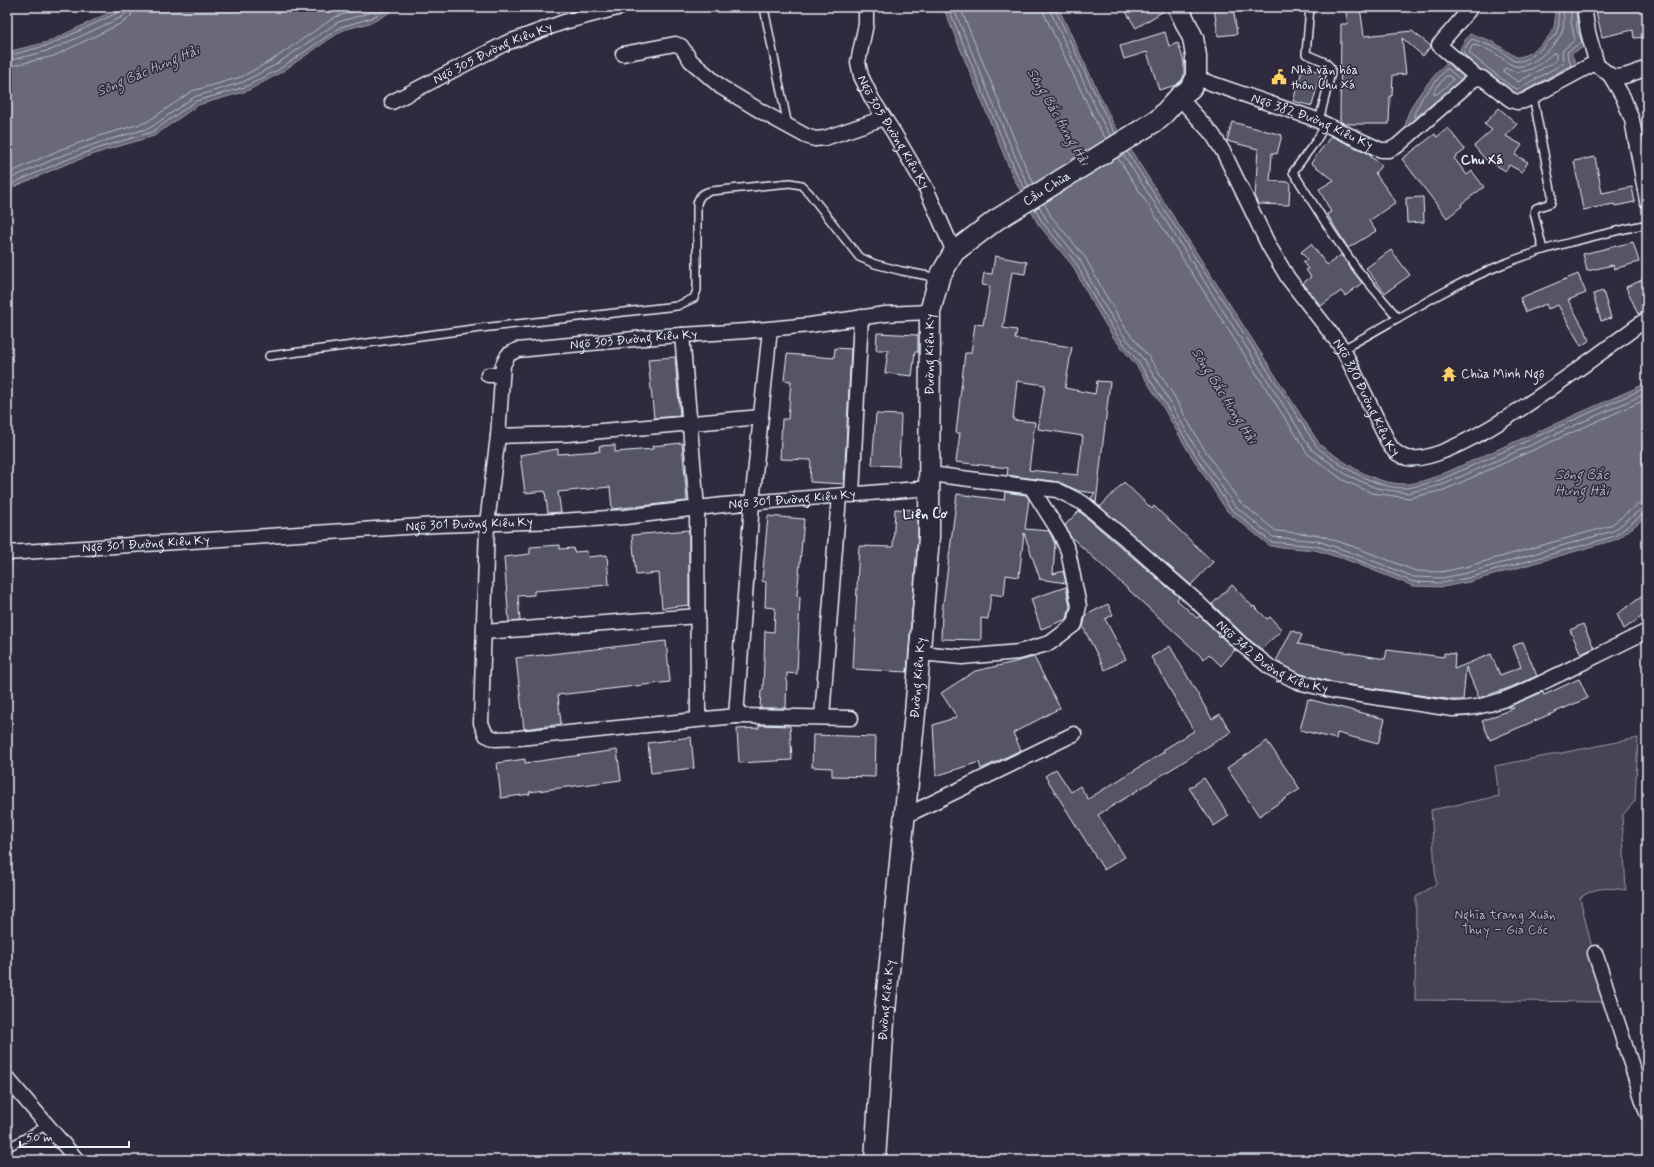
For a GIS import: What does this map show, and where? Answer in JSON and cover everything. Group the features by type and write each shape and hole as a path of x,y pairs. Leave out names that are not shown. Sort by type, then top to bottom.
{"main road":[{"path":"1178,7 1193,38 1196,56 1196,78 1191,88 1179,97"},
{"name":"Cầu Chùa","path":"996,220 1160,119 1179,97"},
{"name":"Đường Kiêu Kỵ","path":"875,1160 884,1021 905,816 929,537 930,312 939,278 954,252 996,220"}],"street":[{"name":"Ngõ 305 Đường Kiêu Kỵ","path":"392,102 506,43 564,22 621,7"},
{"name":"Ngõ 305 Đường Kiêu Kỵ","path":"866,7 866,24 858,62 861,76 872,99 926,188 954,252"},
{"path":"1584,7 1588,32 1597,65 1615,77 1647,68"},
{"path":"1469,10 1439,45 1478,78 1482,78 1510,100 1517,102 1534,96 1590,66 1597,65"},
{"path":"623,54 676,44 681,46 691,61 721,87 788,127 815,139 825,138 884,118"},
{"path":"1610,75 1623,97 1632,120 1647,201"},
{"name":"Ngõ 382 Đường Kiêu Kỵ","path":"1196,78 1322,122 1381,150 1389,150 1397,146 1474,79 1478,78"},
{"name":"Ngõ 380 Đường Kiêu Kỵ","path":"1179,97 1213,135 1224,154 1269,246 1288,278 1343,349 1390,446 1397,454 1408,458 1421,457 1451,448 1473,438 1510,416 1550,389 1647,319"},
{"name":"Ngõ 303 Đường Kiêu Kỵ","path":"851,718 736,716 519,738 495,739 486,735 481,723 487,523 498,436 502,375 505,360 512,352 517,350 682,335 770,329 885,314 930,312"},
{"path":"822,717 845,495 861,317"},
{"path":"736,716 752,503 770,329"},
{"path":"682,335 697,508 698,719"},
{"path":"488,375 502,375"},
{"path":"498,436 568,434 761,417"},
{"name":"Ngõ 342 Đường Kiêu Kỵ","path":"930,481 1057,490 1083,503 1188,594 1241,644 1271,668 1298,682 1334,691 1453,709 1468,709 1486,706 1522,692 1647,631"},
{"name":"Ngõ 301 Đường Kiêu Kỵ","path":"7,553 281,534 625,517 697,508 845,495 930,481"},
{"path":"920,653 962,657 1019,652 1050,643 1075,624 1079,606 1068,551 1060,533 1031,487"},
{"path":"484,632 698,616"},
{"path":"905,816 1074,734"},
{"path":"1594,953 1647,1113"},
{"path":"7,1078 77,1160"}],"lane":[{"path":"1310,7 1306,54 1325,62 1331,68 1331,73 1322,122 1312,146 1293,172 1357,270 1398,318"},
{"path":"764,8 788,127"},
{"path":"1534,96 1552,196 1551,203 1536,208 1534,212 1543,250"},
{"path":"269,356 481,328 677,306 694,298 697,290 697,204 699,197 704,193 711,191 790,183 801,185 809,193 859,257 875,264 939,278"},
{"path":"1343,349 1461,283 1501,265 1543,250 1596,235 1647,224"},
{"path":"7,1148 47,1125"}],"green space":[{"name":"Nghĩa trang Xuân Thụy – Gia Cốc","path":"1638,738 1635,801 1622,816 1626,890 1607,888 1591,891 1580,898 1605,1002 1415,1000 1416,897 1436,884 1431,810 1499,796 1495,766"}],"water":[{"name":"Sông Bắc Hưng Hải","path":"121,7 399,7 373,22 343,30 280,73 247,91 198,105 154,136 106,150 64,165 7,190 7,52 48,42"},
{"name":"Sông Bắc Hưng Hải","path":"943,7 1058,7 1112,121 1320,445 1370,476 1393,483 1413,483 1438,476 1647,383 1647,516 1618,539 1469,582 1443,587 1413,586 1347,560 1315,550 1270,546 1227,511 1136,365 1113,337 1072,265 1038,224 1013,177"},
{"path":"1554,7 1580,7 1586,46 1571,54 1578,66 1518,99 1460,56 1461,47 1470,34 1492,41 1516,57 1526,55 1538,48 1551,33 1555,24"},
{"path":"1445,64 1449,64 1468,81 1406,128 1406,120 1414,103 1426,85"}],"building":[{"path":"1123,7 1167,7 1167,9 1136,28"},
{"path":"1214,7 1233,7 1237,34 1218,36"},
{"path":"1345,7 1360,7 1364,36 1412,31 1431,46 1423,56 1402,38 1406,74 1393,75 1392,96 1390,96 1389,124 1345,124 1340,121 1341,24 1348,24"},
{"path":"1595,7 1641,7 1641,9 1647,9 1647,37 1634,38 1633,30 1602,37"},
{"path":"1165,32 1169,46 1178,43 1184,62 1184,75 1182,80 1176,85 1159,90 1147,52 1124,59 1120,46"},
{"path":"1303,67 1321,72 1312,106 1293,101"},
{"path":"1499,108 1517,124 1506,136 1522,145 1515,155 1528,162 1522,172 1509,165 1506,171 1485,159 1474,146 1492,130 1484,124"},
{"path":"1232,122 1282,135 1277,154 1272,153 1270,181 1290,182 1289,205 1258,204 1255,198 1258,149 1227,141"},
{"path":"1448,128 1465,150 1454,158 1467,175 1472,171 1484,187 1461,204 1462,206 1447,218 1402,159 1435,134 1437,137"},
{"path":"1331,136 1372,155 1371,157 1382,165 1375,173 1396,202 1369,221 1376,231 1348,248 1327,214 1331,212 1319,189 1334,180 1311,163"},
{"path":"1595,157 1602,193 1632,187 1635,202 1615,206 1614,204 1583,210 1574,161"},
{"path":"1423,197 1424,222 1407,223 1406,198"},
{"path":"1633,242 1639,262 1614,269 1613,265 1587,271 1583,254"},
{"path":"1311,244 1327,265 1341,255 1362,283 1345,296 1341,291 1321,306 1303,283 1311,277 1303,262 1307,259 1301,252"},
{"path":"1391,250 1410,275 1385,293 1366,268"},
{"path":"995,256 1027,262 1025,274 1012,272 1003,328 1017,330 1015,339 1072,347 1065,388 1095,394 1097,381 1110,382 1096,503 1091,498 1095,493 1079,491 1058,482 1007,475 1008,468 956,462 960,433 956,433 965,353 971,353 975,324 983,325 990,286 982,285 984,273 992,274","holes":["1017,381 1045,385 1038,429 1083,436 1078,475 1029,470 1035,422 1013,420"]},
{"path":"1578,274 1586,293 1568,300 1590,340 1581,346 1558,305 1548,309 1546,304 1526,312 1520,298"},
{"path":"1642,280 1647,290 1647,310 1638,314 1626,287"},
{"path":"1603,291 1611,318 1601,321 1593,294"},
{"path":"877,333 918,335 918,352 915,352 912,376 885,373 888,350 876,350"},
{"path":"835,348 851,349 844,484 810,482 811,460 780,459 782,419 788,419 791,381 784,380 787,354 834,358"},
{"path":"675,357 680,416 654,418 648,359"},
{"path":"876,414 901,415 899,466 872,465"},
{"path":"682,443 687,501 612,509 610,487 558,492 561,512 548,513 545,491 525,493 520,455 558,449 558,454 600,451 599,446 615,445 615,452 653,449 652,446"},
{"path":"1124,482 1152,509 1154,506 1213,562 1191,585 1100,507"},
{"path":"1005,492 1026,495 1029,499 1025,529 1049,531 1055,544 1053,574 1063,571 1066,583 1039,579 1024,533 1019,577 1006,575 1004,596 991,594 988,619 981,618 981,640 941,639 942,613 957,494 1004,500"},
{"path":"895,509 918,510 918,537 907,672 853,669 859,546 893,547"},
{"path":"1079,511 1179,597 1177,600 1197,618 1200,616 1235,650 1221,666 1209,654 1204,659 1070,536 1065,525"},
{"path":"768,516 804,519 797,596 800,597 797,674 787,673 786,708 760,708 761,690 763,690 765,631 774,632 775,608 765,607 766,582 762,581"},
{"path":"689,530 689,605 662,608 659,573 636,575 632,535"},
{"path":"560,545 560,549 573,548 574,552 587,551 588,557 607,555 609,585 534,591 534,595 518,596 520,621 509,622 504,557 530,554 530,547"},
{"path":"1232,585 1253,607 1254,606 1267,619 1270,617 1282,630 1261,649 1247,638 1212,604"},
{"path":"1066,587 1070,606 1067,619 1041,629 1031,599"},
{"path":"1647,593 1647,613 1624,629 1617,614"},
{"path":"1108,604 1113,615 1105,619 1126,659 1105,670 1083,627 1086,615"},
{"path":"1583,624 1594,648 1581,654 1570,630"},
{"path":"1292,630 1302,635 1298,644 1385,659 1387,650 1444,657 1444,653 1455,654 1454,669 1491,654 1500,675 1521,667 1513,646 1523,642 1537,676 1479,698 1466,667 1463,700 1453,700 1336,683 1301,674 1276,661"},
{"path":"666,641 670,682 558,695 561,724 524,729 516,658"},
{"path":"1170,646 1212,719 1220,714 1231,732 1098,815 1125,857 1104,870 1045,776 1056,769 1071,792 1080,786 1088,799 1164,752 1163,750 1194,731 1151,657"},
{"path":"1034,657 1060,708 1013,733 1021,750 981,769 979,762 936,776 933,725 957,717 941,693 975,671"},
{"path":"1579,679 1588,698 1490,740 1482,721 1514,708 1507,707 1543,692 1544,695"},
{"path":"1308,699 1385,719 1378,744 1337,733 1336,739 1300,730"},
{"path":"759,725 790,726 792,760 739,763 737,729 759,728"},
{"path":"813,735 876,737 875,777 832,776 832,768 812,767"},
{"path":"691,737 694,768 651,773 648,743"},
{"path":"1267,741 1300,789 1259,816 1227,768"},
{"path":"617,750 621,780 529,792 530,794 501,798 497,763 525,759 525,763"},
{"path":"1204,778 1229,816 1214,826 1189,788"}],"place":[{"name":"Nhà văn hóa thôn Chu Xá","path":"1279,77"},
{"name":"Chùa Minh Ngộ","path":"1449,374"}],"district":[{"name":"Chu Xá","path":"1482,160"},
{"name":"Liên Cơ","path":"925,514"}]}
